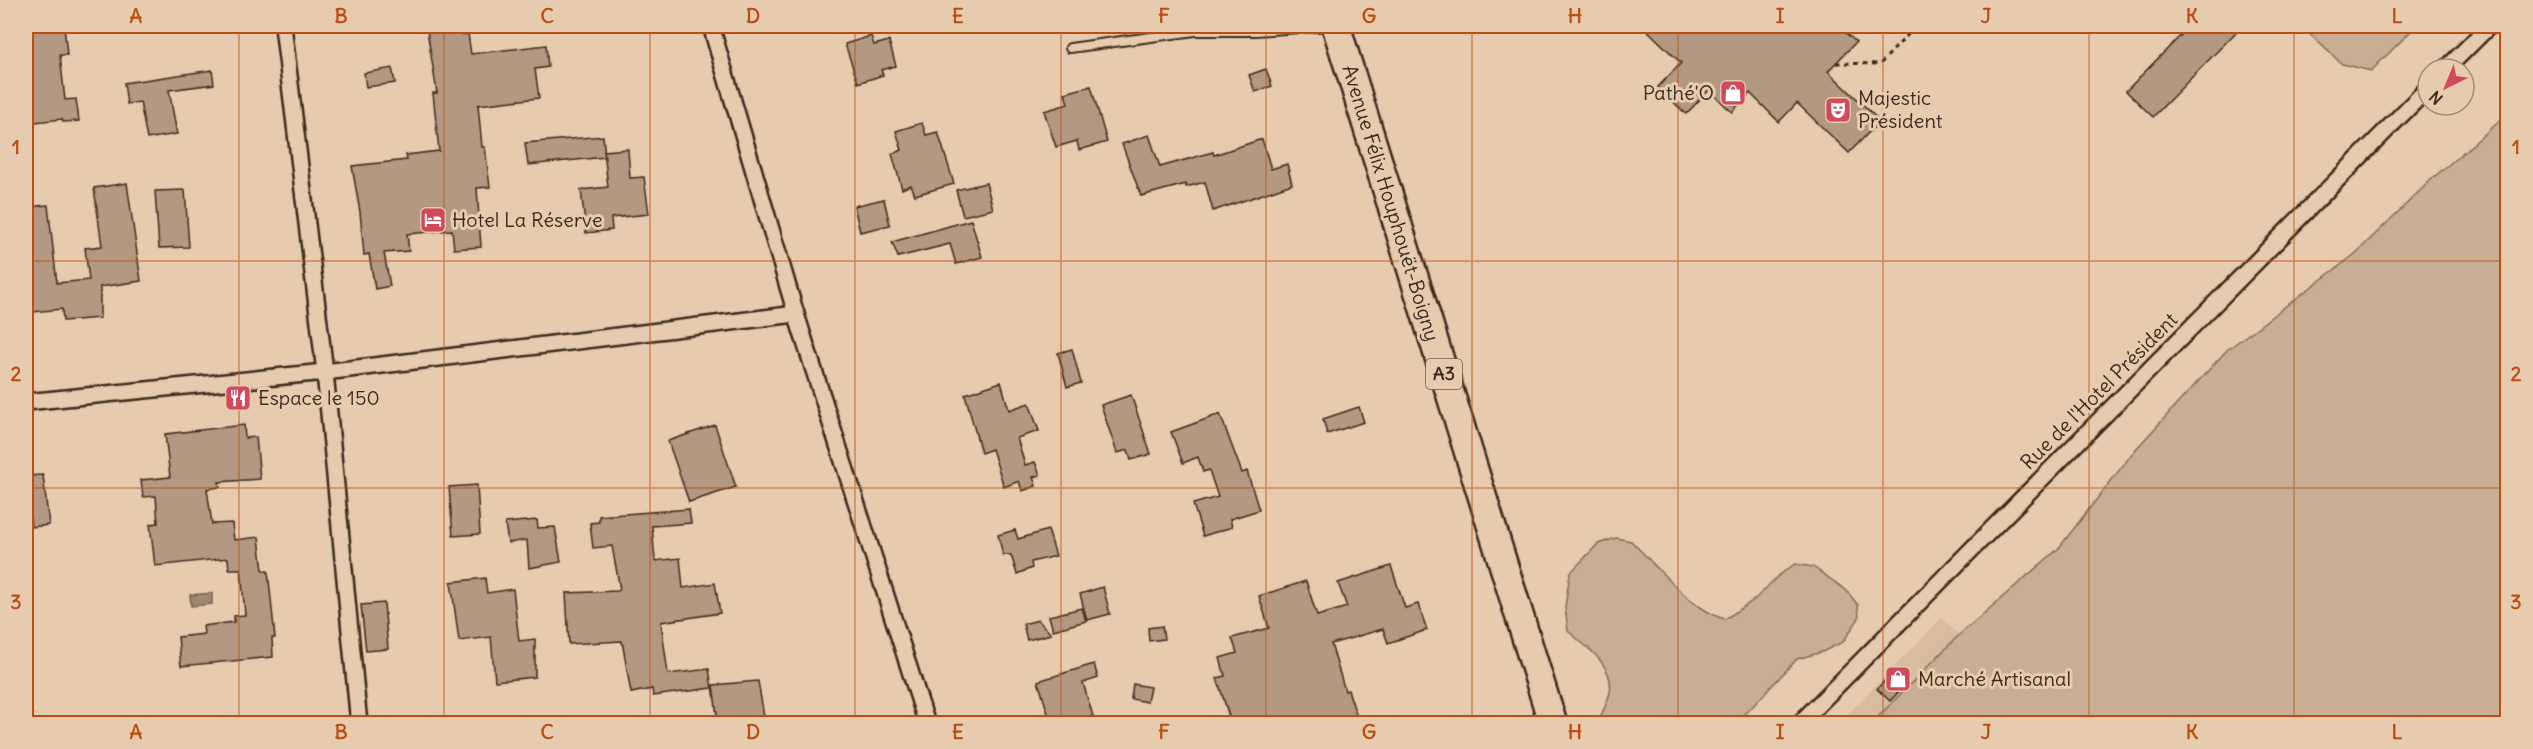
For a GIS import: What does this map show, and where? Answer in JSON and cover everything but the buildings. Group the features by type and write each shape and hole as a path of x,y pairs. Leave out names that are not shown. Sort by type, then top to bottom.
{"highway":[{"name":"Avenue Félix Houphouët-Boigny","path":"1336,26 1553,723"}],"street":[{"path":"283,26 325,372 359,723"},
{"path":"711,26 796,314 927,723"},
{"path":"2458,57 2489,26"},
{"name":"Rue de l'Hotel Président","path":"1799,723 2416,100"},
{"path":"26,402 325,372 796,314"}],"lane":[{"path":"1070,48 1195,31 1256,31 1336,26"}],"path":[{"path":"1836,63 1880,64 1916,26"}],"shaded area":[{"path":"2301,26 2416,26 2371,71 2342,64"},
{"path":"2507,115 2507,723 1872,723 1959,635 2058,549 2135,450 2227,350 2354,255 2434,177"},
{"path":"1616,538 1631,541 1687,597 1712,614 1725,619 1754,600 1778,576 1795,564 1813,567 1846,590 1858,605 1859,618 1843,642 1822,652 1797,659 1752,707 1733,723 1598,723 1610,692 1608,673 1597,657 1568,631 1565,607 1570,573 1598,544"},
{"path":"212,593 212,604 191,606 190,595"},
{"name":"Marché Artisanal","path":"1942,618 1959,635 1872,723 1838,724"}],"place":[{"name":"Pathé'O","path":"1733,93"},
{"name":"Majestic Président","path":"1838,110"},
{"name":"Hotel La Réserve","path":"433,220"},
{"name":"Espace le 150","path":"238,398"},
{"name":"Marché Artisanal","path":"1898,679"}]}
